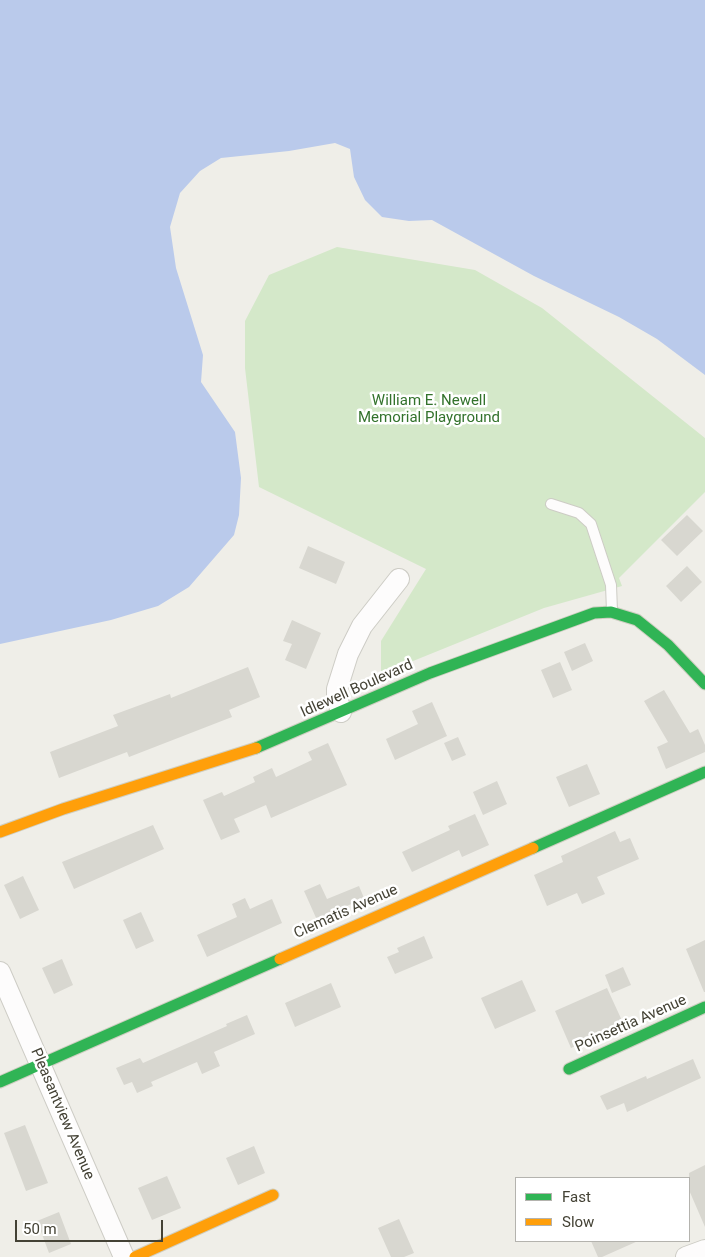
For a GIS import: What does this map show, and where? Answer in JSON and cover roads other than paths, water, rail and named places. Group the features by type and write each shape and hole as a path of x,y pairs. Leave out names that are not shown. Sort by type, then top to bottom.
{"street":[{"path":"341,712 336,697 348,654 362,626 399,579"},
{"name":"Idlewell Boulevard","path":"0,832 63,809 257,748 430,673 583,616 611,612 628,616 648,627 705,684"},
{"name":"Clematis Avenue","path":"0,1082 705,772"},
{"name":"Pleasantview Avenue","path":"0,972 124,1257"},
{"name":"Poinsettia Avenue","path":"569,1069 705,1007"},
{"path":"135,1257 273,1195"},
{"path":"686,1257 705,1250"}],"lane":[{"path":"551,504 579,513 591,524 611,585 611,612"}],"water":[{"path":"0,0 705,0 705,375 657,339 619,317 534,276 432,220 409,221 382,217 365,200 354,177 350,149 335,143 289,151 221,158 200,171 180,193 170,227 176,268 203,355 201,382 235,432 241,478 239,515 234,535 189,587 158,606 111,620 0,644"}],"park label":[{"name":"William E. Newell Memorial Playground","path":"429,410"}]}
